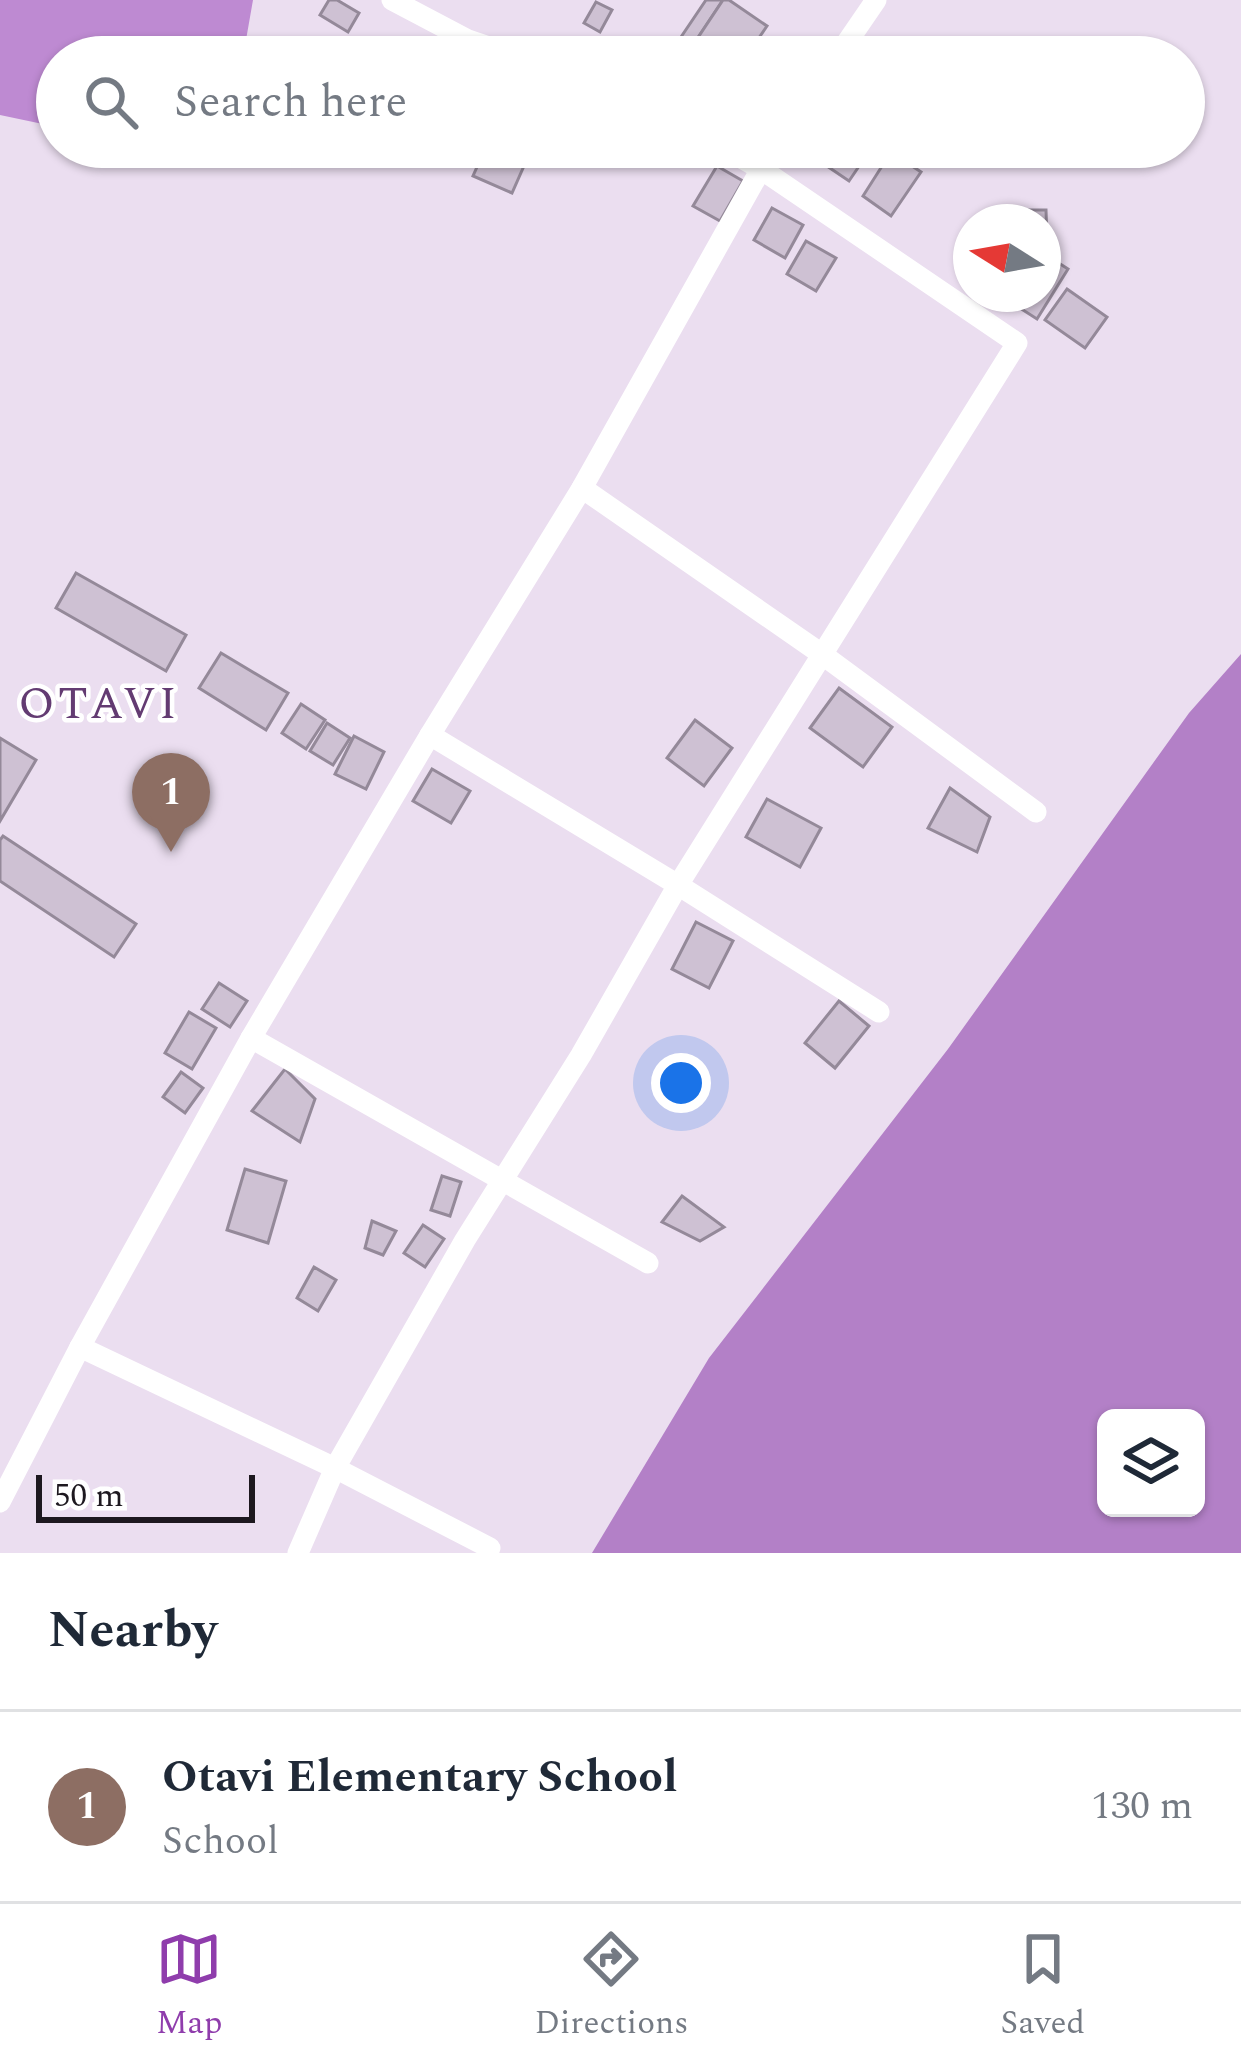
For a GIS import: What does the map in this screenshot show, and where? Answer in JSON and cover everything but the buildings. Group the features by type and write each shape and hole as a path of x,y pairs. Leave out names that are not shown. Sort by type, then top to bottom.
{"street":[{"path":"392,0 460,36"},
{"path":"851,36 876,0"},
{"path":"0,1502 80,1346 250,1039 582,488 761,169 1017,343 678,885 581,1055 503,1179 335,1468 298,1553"},
{"path":"582,488 823,655 1036,812"},
{"path":"430,735 879,1012"},
{"path":"250,1039 648,1263"},
{"path":"80,1346 490,1548"}],"shaded area":[{"path":"0,0 253,0 247,36 36,36 36,123 0,115"},
{"path":"1241,654 1241,1553 592,1553 709,1358 948,1049 1189,713"}],"place":[{"name":"Otavi Elementary School","path":"171,852"}],"district":[{"name":"OTAVI","path":"99,704"}]}
